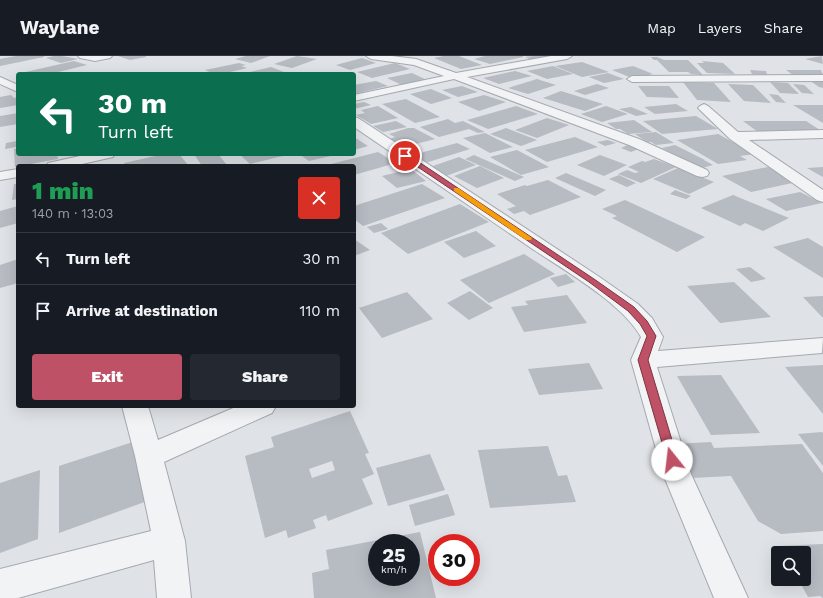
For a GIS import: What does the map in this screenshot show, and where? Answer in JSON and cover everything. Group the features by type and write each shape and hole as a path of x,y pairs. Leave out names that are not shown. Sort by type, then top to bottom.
{"street":[{"path":"83,56 95,58 107,56"},
{"path":"371,56 416,62 456,76 634,142 702,173"},
{"path":"356,98 456,76 567,56"},
{"path":"632,79 823,78"},
{"path":"0,80 16,88"},
{"path":"704,108 735,136 823,197"},
{"path":"356,122 591,280 631,309 644,323 652,336 643,360 677,474 731,598"},
{"path":"735,136 823,134"},
{"path":"61,164 98,156"},
{"path":"0,176 16,173"},
{"path":"643,360 822,345"},
{"path":"136,408 149,456 169,541 174,598"},
{"path":"149,456 258,408"},
{"path":"0,586 169,541"}],"building":[{"path":"16,56 44,57 0,66 0,59"},
{"path":"54,56 78,59 61,63 46,58"},
{"path":"118,56 146,56 146,57 130,60"},
{"path":"246,56 270,56 251,63 235,59"},
{"path":"297,56 317,59 292,68 274,64"},
{"path":"459,56 482,65 461,69 434,58"},
{"path":"485,56 523,57 490,64 474,59"},
{"path":"822,56 823,64 805,59"},
{"path":"525,57 548,57 532,60"},
{"path":"651,57 657,57 664,60 688,60 703,75 691,74 688,72 669,72 657,60 654,60"},
{"path":"362,58 376,63 350,70 336,65"},
{"path":"74,61 87,65 58,72 25,72"},
{"path":"702,61 723,63 735,74 707,73 697,63 704,63"},
{"path":"582,62 609,72 582,77 555,66"},
{"path":"239,63 246,65 241,66 247,68 230,72 210,72 205,70"},
{"path":"395,63 410,69 372,78 357,72"},
{"path":"553,66 573,74 547,79 527,71"},
{"path":"633,66 653,74 632,78 612,70"},
{"path":"271,67 284,72 250,72"},
{"path":"750,70 766,71 767,75 752,74"},
{"path":"786,70 821,70 823,75 793,75"},
{"path":"515,71 532,76 499,84 483,78"},
{"path":"412,73 429,81 404,86 387,78"},
{"path":"608,73 624,79 604,83 589,77"},
{"path":"537,79 556,85 528,94 508,88"},
{"path":"809,80 823,80 823,88 819,87"},
{"path":"376,81 388,86 356,94 356,85"},
{"path":"683,82 714,83 731,102 697,100"},
{"path":"770,82 788,83 799,94 780,93"},
{"path":"597,84 609,88 585,95 574,91"},
{"path":"728,84 753,85 771,103 744,101"},
{"path":"793,84 804,85 814,94 802,93"},
{"path":"462,86 478,92 458,97 442,90"},
{"path":"638,86 669,86 679,98 647,97"},
{"path":"431,89 452,98 431,104 410,94"},
{"path":"561,91 603,104 585,111 543,98"},
{"path":"769,94 778,95 786,103 776,102"},
{"path":"11,95 14,98 16,98 16,105 0,108 0,97"},
{"path":"484,95 506,102 479,111 458,102"},
{"path":"406,99 440,117 415,123 382,104"},
{"path":"364,102 371,105 356,109 356,104"},
{"path":"676,104 688,111 655,114 644,107"},
{"path":"793,105 823,105 823,123"},
{"path":"378,106 398,118 371,124 356,115 365,113 361,110"},
{"path":"516,106 538,114 488,129 467,120"},
{"path":"606,106 628,114 602,122 581,114"},
{"path":"631,107 648,114 636,116 619,109"},
{"path":"16,113 16,124 0,127 0,116"},
{"path":"696,116 718,129 662,134 643,121"},
{"path":"547,118 569,125 537,138 515,130"},
{"path":"448,119 455,123 463,121 485,132 478,133 469,129 439,137 420,127"},
{"path":"634,120 652,132 628,134 607,123"},
{"path":"396,121 407,127 383,132 373,126"},
{"path":"743,121 806,121 823,132 758,132"},
{"path":"408,128 414,128 435,139 405,147 389,139 395,137 389,134"},
{"path":"506,128 537,140 521,146 490,134"},
{"path":"656,132 674,143 656,145 651,142 647,142 635,134"},
{"path":"485,133 513,147 490,153 463,138"},
{"path":"718,134 755,154 740,156 747,160 718,164 677,140"},
{"path":"575,137 598,147 547,162 525,150"},
{"path":"356,138 368,146 356,149"},
{"path":"608,140 616,143 605,146 597,142"},
{"path":"16,141 16,147 5,149 6,143"},
{"path":"457,143 470,149 422,164 409,156"},
{"path":"630,144 641,148 631,152 621,148"},
{"path":"675,145 713,165 702,168 662,148"},
{"path":"16,148 16,156 57,156 58,159 31,164 16,164 15,167 14,149"},
{"path":"517,150 549,167 521,175 490,157"},
{"path":"378,152 396,163 356,174 356,164 331,164"},
{"path":"474,155 524,177 515,181 465,159"},
{"path":"600,155 627,165 604,176 577,165"},
{"path":"155,156 181,156 187,164 124,164"},
{"path":"195,156 220,156 226,164 201,164"},
{"path":"241,156 283,156 250,164"},
{"path":"302,156 331,156 309,161"},
{"path":"459,157 476,165 446,176 430,167"},
{"path":"654,159 676,167 641,183 618,174 627,170 635,173 639,172 628,167 642,161 645,162"},
{"path":"480,166 504,178 477,188 454,176"},
{"path":"768,167 797,182 751,192 722,176"},
{"path":"823,167 823,177 807,168"},
{"path":"678,168 714,182 689,194 653,179"},
{"path":"411,169 426,181 397,188 382,176"},
{"path":"566,173 606,190 595,196 555,178"},
{"path":"619,175 636,183 627,187 609,179"},
{"path":"548,180 581,197 530,215 524,211 514,214 507,209 516,206 497,194 525,185 527,186"},
{"path":"14,184 16,184 16,199 12,200"},
{"path":"422,184 445,198 363,226 356,221 356,205"},
{"path":"675,190 691,196 686,199 670,194"},
{"path":"800,192 822,203 786,211 766,199"},
{"path":"733,195 789,218 763,231 745,223 740,226 701,208"},
{"path":"625,200 705,237 677,252 612,218 617,216 602,209"},
{"path":"460,204 489,222 408,254 381,233"},
{"path":"16,207 16,224 0,228 0,211"},
{"path":"381,223 388,229 374,233 367,227"},
{"path":"476,231 496,246 464,258 444,242"},
{"path":"808,238 823,247 823,278 773,247"},
{"path":"356,240 370,250 356,255"},
{"path":"524,254 555,274 489,303 460,280"},
{"path":"16,260 16,284 0,288 0,265"},
{"path":"750,267 766,279 751,282 736,269"},
{"path":"566,274 575,282 558,287 550,278"},
{"path":"734,282 771,317 720,323 687,286"},
{"path":"470,291 493,308 469,320 447,303"},
{"path":"407,292 433,319 382,338 359,308"},
{"path":"567,295 587,323 524,332 511,307 528,305 525,301"},
{"path":"823,296 823,318 803,297"},
{"path":"589,363 603,389 539,395 528,369"},
{"path":"823,365 823,414 785,367"},
{"path":"721,375 760,433 711,435 677,376"},
{"path":"350,411 369,453 365,454 374,474 362,479 373,504 328,521 326,515 313,520 316,528 288,538 286,530 265,538 245,456 274,447 271,437","holes":["332,461 335,470 312,478 309,469"]},
{"path":"823,433 823,466 798,434"},
{"path":"142,439 150,500 59,533 59,466"},
{"path":"711,442 714,448 802,444 823,473 823,531 781,534 758,521 731,476 692,478 674,444"},
{"path":"548,446 558,476 567,475 576,502 490,508 478,450"},
{"path":"430,454 445,490 388,506 376,468"},
{"path":"40,470 38,539 0,553 0,483"},
{"path":"448,494 455,515 415,526 409,505"},
{"path":"420,532 428,565 428,586 433,586 436,598 314,598 312,573 329,569 326,550 368,542 368,586 420,586 420,534 410,534"},
{"path":"823,544 823,598 820,596 808,597 802,586 811,586 811,546 778,546"}],"slow traffic":[{"path":"456,190 528,238"}],"route":[{"path":"405,156 591,280 631,309 644,323 652,336 643,360 672,460"}]}
